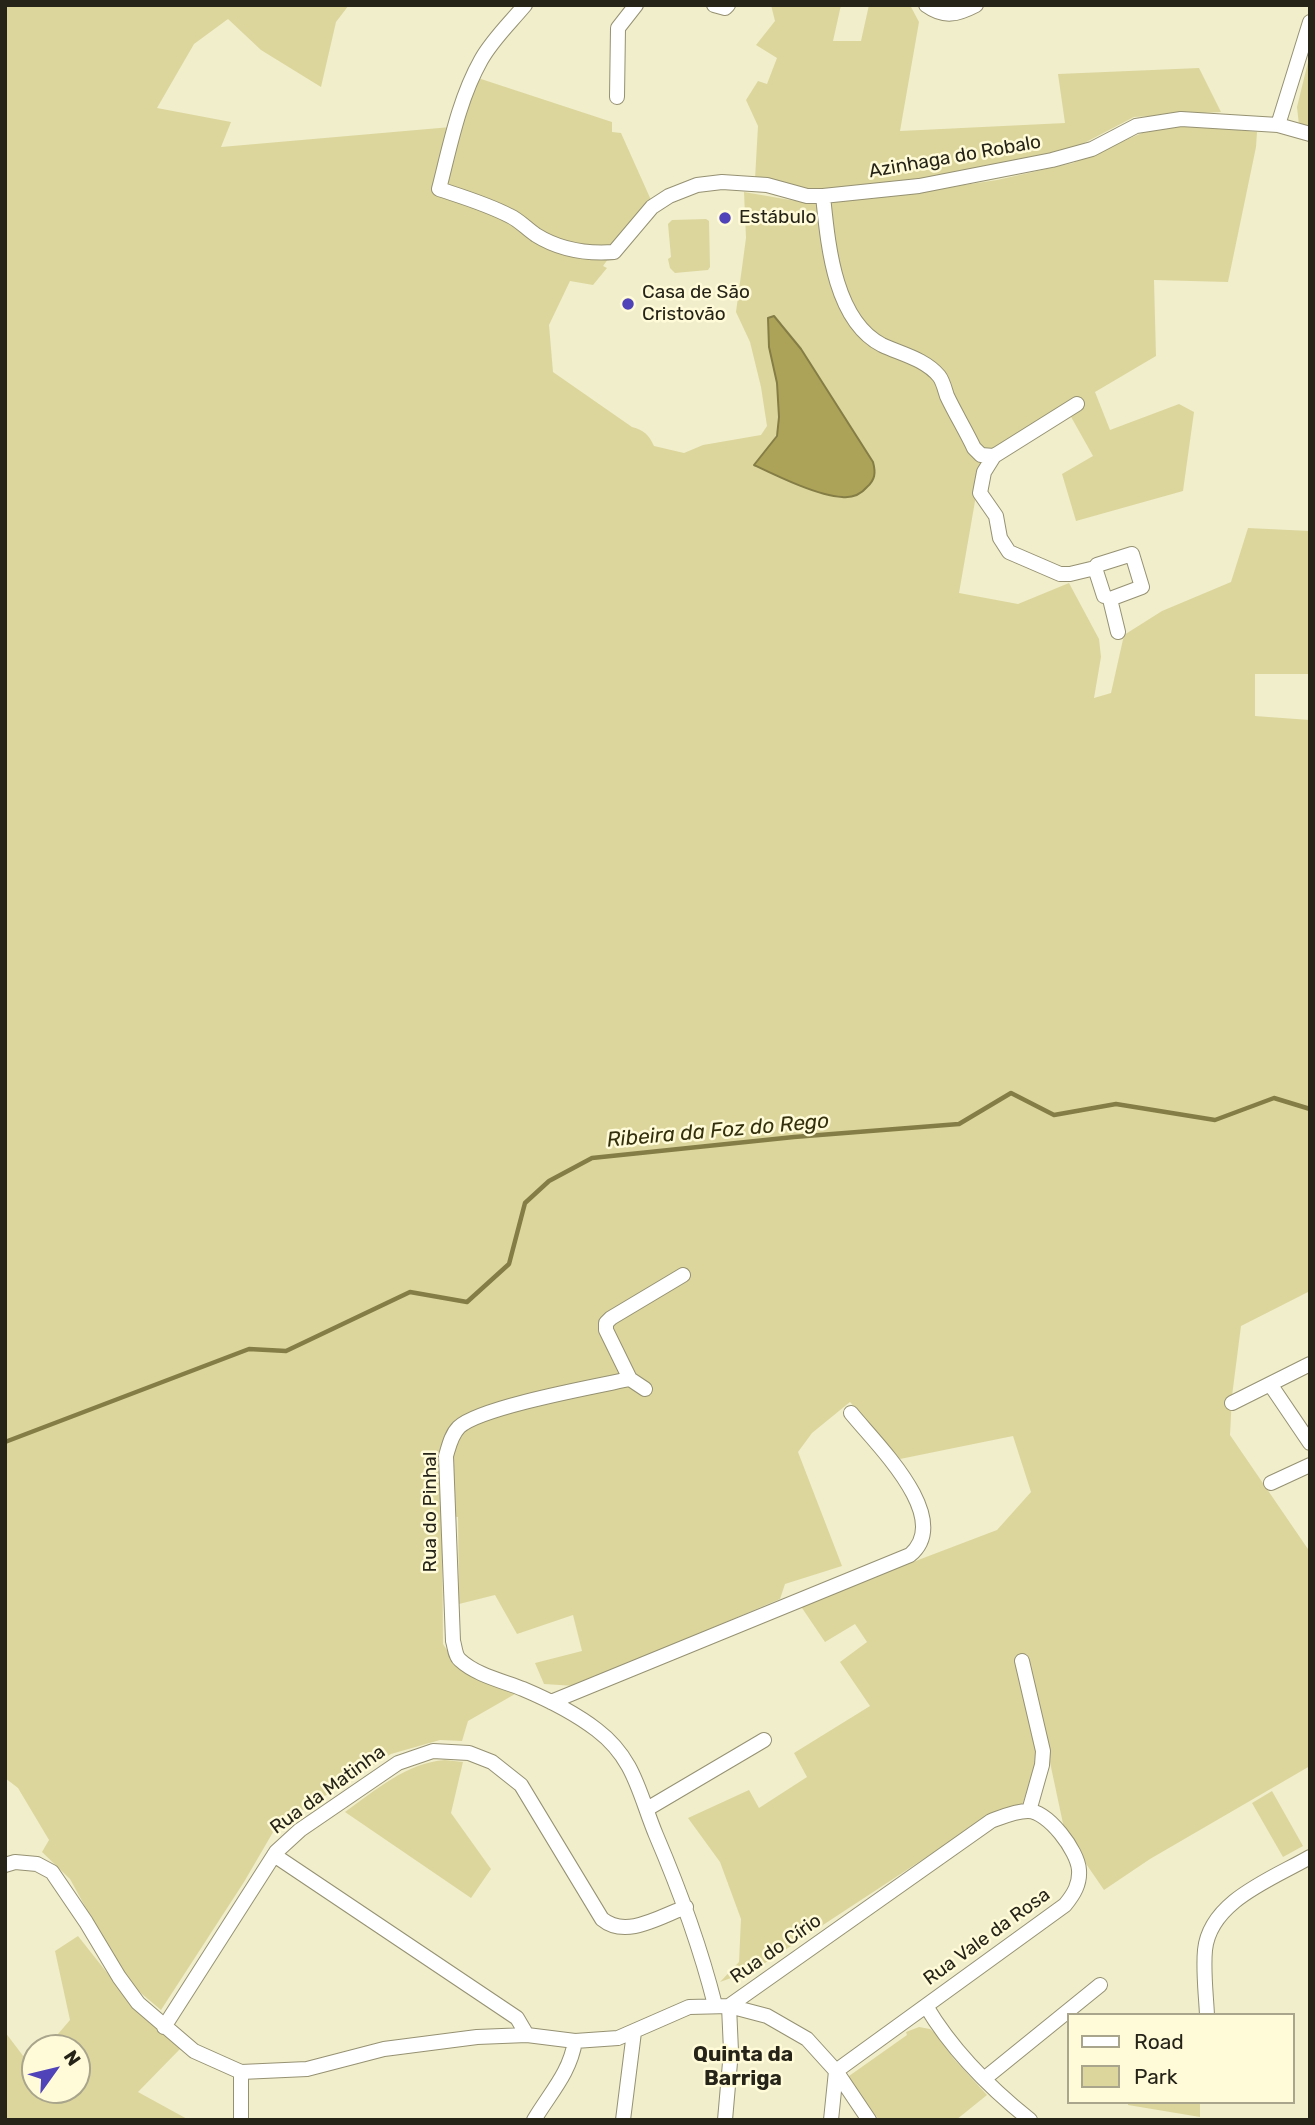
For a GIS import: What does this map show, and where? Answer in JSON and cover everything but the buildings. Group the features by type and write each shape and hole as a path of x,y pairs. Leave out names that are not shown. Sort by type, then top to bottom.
{"street":[{"name":"Azinhaga do Robalo","path":"525,5 491,44 476,69 454,133 439,189 513,217 537,235 564,249 614,252 652,207 669,196 697,185 722,182 767,185 807,196 919,186 1005,171 1093,149 1136,125 1181,119 1278,125 1310,134"},
{"path":"617,97 618,29 636,5"},
{"path":"714,5 725,8 728,5"},
{"path":"926,5 943,15 954,15 976,5"},
{"path":"1278,125 1310,22"},
{"path":"823,196 833,262 842,297 853,318 864,333 922,363 939,376 974,448 981,455 995,456"},
{"path":"1077,404 995,456 984,472 980,493 996,516 1000,538 1009,552 1060,574 1095,568 1132,554 1142,587 1110,599 1118,632"},
{"path":"1095,568 1104,596"},
{"path":"645,1390 630,1379 606,1330 606,1324 611,1318 683,1275"},
{"path":"1232,1403 1310,1364"},
{"name":"Rua do Pinhal","path":"630,1379 540,1399 471,1419 459,1427 451,1439 446,1456 453,1641 457,1658 471,1668 551,1702 588,1724 614,1745 631,1769 722,2006 731,2051 725,2120"},
{"path":"1270,1384 1310,1443"},
{"path":"551,1702 911,1555 921,1546 924,1524 917,1499 903,1476 851,1413"},
{"path":"1271,1483 1310,1465"},
{"path":"1022,1661 1043,1751 1042,1765 1029,1811"},
{"path":"647,1809 764,1740"},
{"name":"Rua da Matinha","path":"164,2027 274,1855 300,1830 398,1763 433,1751 457,1751 492,1762 521,1785 602,1919 607,1923 629,1927 686,1907"},
{"name":"Rua do Círio","path":"5,1865 15,1862 37,1864 52,1872 86,1922 118,1977 138,2003 194,2051 242,2072 307,2069 384,2049 486,2036 527,2035 575,2041 618,2038 689,2007 722,2006 990,1821 1029,1811"},
{"name":"Rua Vale da Rosa","path":"836,2071 1065,1905 1073,1895 1079,1880 1080,1867 1073,1852 1041,1814 1029,1811"},
{"path":"274,1855 517,2018 527,2035"},
{"path":"1207,2013 1205,1951 1214,1921 1236,1900 1310,1857"},
{"path":"984,2079 1100,1984"},
{"path":"722,2006 767,2016 807,2039 836,2071 869,2120"},
{"path":"926,2006 952,2044 984,2079 1030,2120"},
{"path":"624,2120 634,2032"},
{"path":"534,2120 565,2075 575,2041"},
{"path":"831,2120 836,2071"},
{"path":"241,2120 242,2072"}],"green space":[{"path":"5,5 349,5 336,22 321,87 261,50 228,19 194,44 157,108 231,122 221,147 451,127 478,78 612,122 612,132 621,133 651,200 603,266 607,268 593,285 570,281 549,325 553,372 632,427 643,431 654,446 684,453 703,445 761,435 767,426 750,342 736,312 746,238 744,192 808,203 877,198 997,180 1073,163 1142,133 1183,124 1257,132 1228,282 1154,280 1156,356 1095,392 1110,430 1179,404 1194,412 1183,491 1076,521 1062,474 1093,456 1070,415 981,467 959,593 1018,604 1069,583 1099,639 1101,657 1094,698 1111,693 1124,635 1162,611 1231,582 1248,528 1310,531 1310,674 1255,674 1255,716 1310,720 1310,1291 1241,1326 1230,1435 1310,1552 1310,1766 1150,1859 1104,1890 1065,1833 1027,1654 1015,1656 1039,1758 1022,1805 998,1810 756,1969 720,1982 739,1962 741,1919 720,1862 688,1818 749,1790 759,1808 807,1777 794,1753 870,1706 840,1662 867,1642 855,1624 825,1642 800,1605 997,1530 1031,1492 1013,1436 900,1459 850,1402 812,1433 798,1452 842,1566 785,1584 780,1599 575,1686 544,1684 535,1663 582,1651 573,1615 517,1634 495,1595 459,1604 458,1517 442,1516 443,1644 458,1667 515,1694 468,1721 462,1741 440,1740 391,1754 276,1827 244,1882 161,2010 136,1989 109,1950 70,1879 42,1852 49,1840 18,1788 5,1778","holes":["769,317 782,324 873,462 873,479 857,494 843,496 812,490 755,464 775,438 778,428 779,398"]},
{"path":"771,5 841,5 833,41 861,41 869,5 910,5 919,22 900,131 1065,123 1058,74 1199,68 1221,112 1134,117 1069,151 921,181 810,190 755,179 758,126 746,100 758,81 767,84 777,58 756,45 775,21"},
{"path":"1310,54 1310,128 1299,125 1297,107"},
{"path":"672,220 709,221 710,267 708,270 675,273 670,268 668,259 671,257 668,224"},
{"path":"445,1760 463,1762 451,1813 491,1869 471,1898 345,1812 404,1772 417,1766"},
{"path":"1272,1791 1303,1846 1283,1857 1252,1803"},
{"path":"78,1936 127,1998 180,2049 138,2092 189,2120 5,2120 5,2032 21,2053 21,2104 91,2104 91,2034 58,2034 70,2020 55,1951"},
{"path":"919,2027 935,2033 954,2059 987,2095 956,2120 879,2120 849,2076 907,2035 906,2032"},
{"path":"1200,2104 1200,2117 1128,2105"}],"shaded area":[{"path":"774,316 801,349 873,462 873,479 856,495 842,497 821,493 754,465 777,436 777,383 769,347 768,318"}],"waterway":[{"name":"Ribeira da Foz do Rego","path":"5,1442 249,1349 286,1351 410,1292 467,1302 509,1264 525,1203 549,1181 592,1158 794,1137 959,1124 1011,1093 1054,1115 1116,1104 1215,1120 1274,1098 1310,1109"}],"place":[{"name":"Estábulo","path":"725,218"},
{"name":"Casa de São Cristovão","path":"628,304"}],"district":[{"name":"Quinta da Barriga","path":"743,2067"}]}
